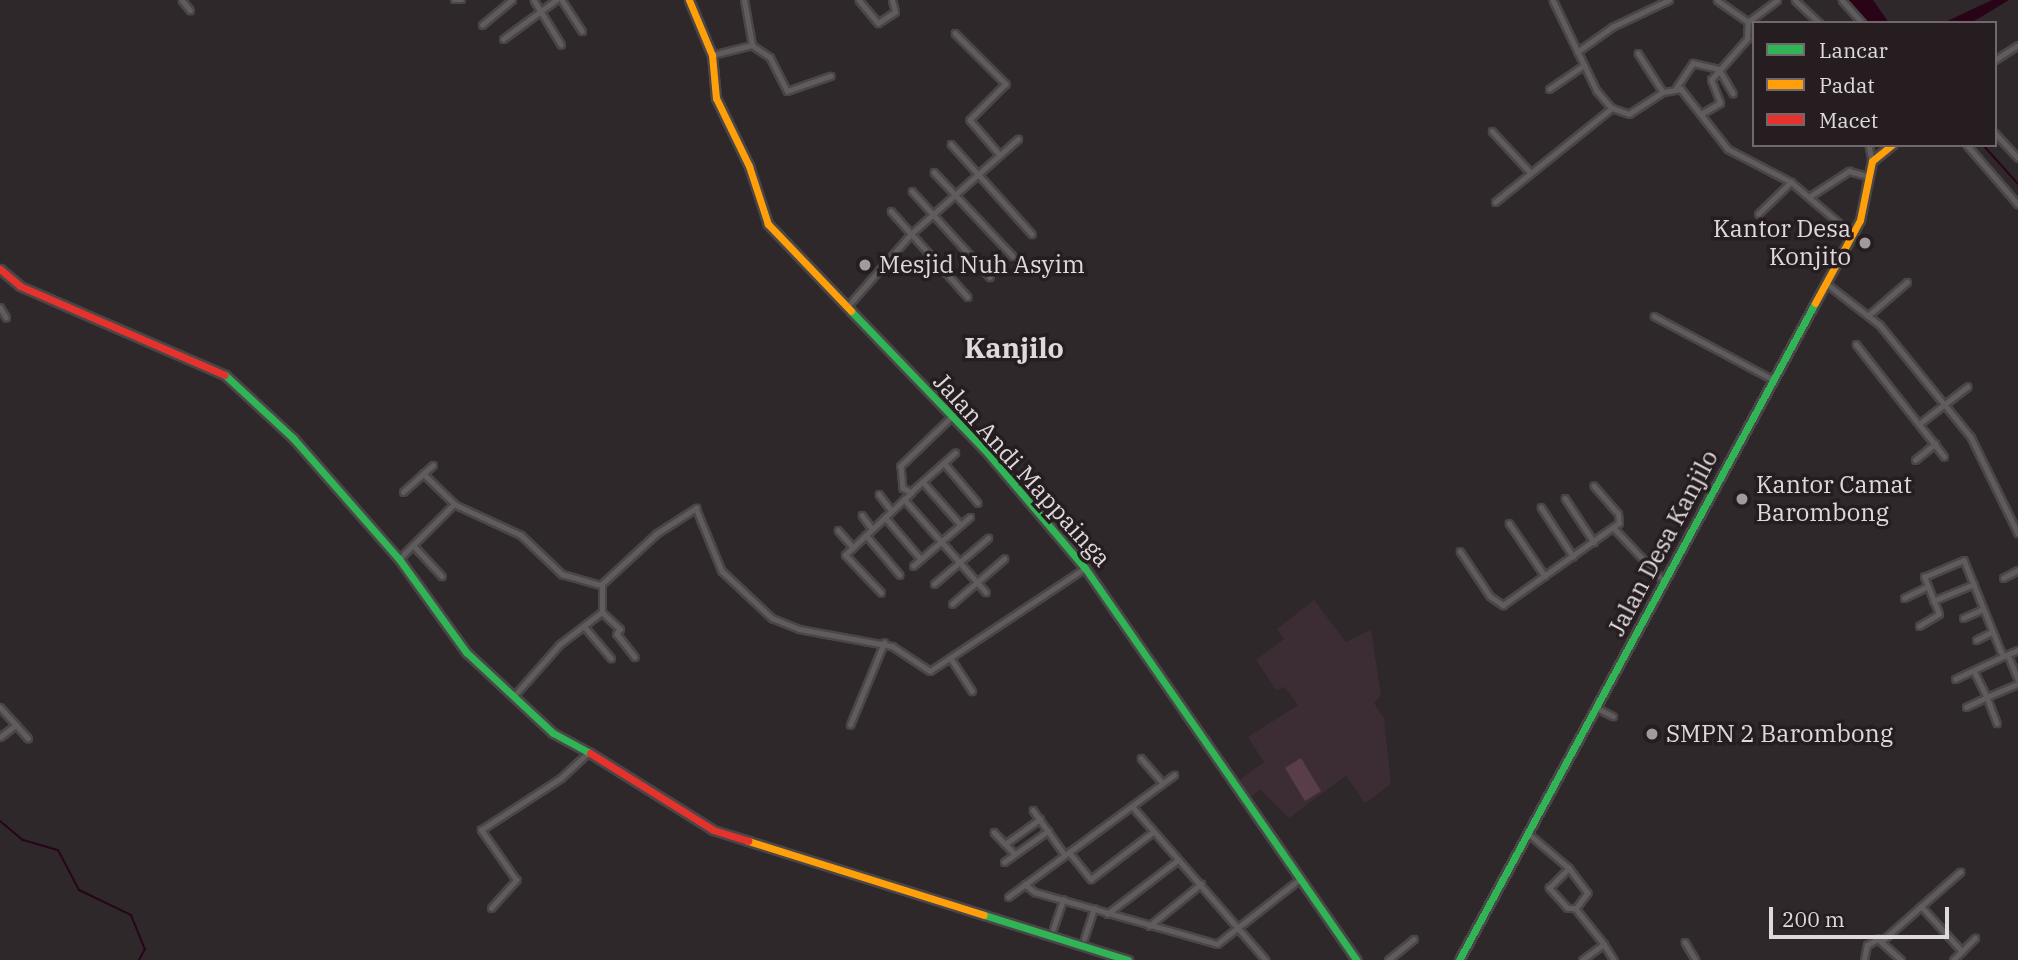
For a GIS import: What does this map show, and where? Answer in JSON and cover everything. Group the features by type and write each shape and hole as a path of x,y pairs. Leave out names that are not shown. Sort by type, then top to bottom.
{"street":[{"path":"182,0 190,10"},
{"path":"454,0 462,0"},
{"path":"482,25 512,0"},
{"path":"534,0 561,44"},
{"path":"503,39 556,0"},
{"path":"562,0 582,31"},
{"name":"Jalan Andi Mappainga","path":"689,0 712,55 716,98 749,166 768,224 846,308 953,416 1086,568 1356,960"},
{"path":"744,0 752,45 770,57 787,90 830,76"},
{"path":"859,0 878,23 895,12 892,0"},
{"path":"1552,0 1584,65 1612,108 1629,114 1663,92 1676,88 1693,63 1703,69 1719,69"},
{"path":"1577,52 1612,27 1669,0"},
{"path":"1717,0 1748,22"},
{"path":"1701,114 1720,103 1711,82 1719,69 1747,39 1748,22 1777,0"},
{"path":"1795,0 1818,21"},
{"path":"1842,0 1861,21"},
{"path":"955,33 1006,85 970,120 1000,155"},
{"path":"712,55 752,45"},
{"path":"1997,59 2018,46"},
{"path":"1638,52 1663,92"},
{"path":"1549,89 1584,65"},
{"path":"1719,69 1733,93"},
{"path":"1676,88 1701,114 1728,149 1791,182 1852,234"},
{"path":"1495,202 1612,108"},
{"path":"1492,131 1531,173"},
{"path":"1997,135 2018,158"},
{"path":"846,308 911,234 1018,139"},
{"path":"951,144 1032,234"},
{"path":"1869,147 1872,161 1890,147"},
{"path":"1969,147 2018,204"},
{"name":"Jalan Desa Kanjilo","path":"1459,960 1864,211 1872,161"},
{"path":"1809,197 1849,171 1868,176"},
{"path":"934,172 1013,256"},
{"path":"1758,214 1791,182"},
{"path":"912,191 990,277"},
{"path":"891,211 968,297"},
{"path":"0,269 20,286 223,371 293,438 399,559 457,640 512,698 549,731 590,751 713,830 1103,957 1128,960"},
{"path":"1869,315 1907,282"},
{"path":"1825,283 1869,315 1984,456 2018,533"},
{"path":"0,307 6,317"},
{"path":"1654,316 1772,379"},
{"path":"1856,344 1944,456"},
{"path":"1919,424 1967,387"},
{"path":"911,492 903,488 901,466 953,416"},
{"path":"1914,460 1935,444"},
{"path":"881,593 845,555 955,453"},
{"path":"944,463 978,503"},
{"path":"403,492 433,466"},
{"path":"423,474 454,503 521,535 562,574 601,585"},
{"path":"923,482 961,525"},
{"path":"1460,551 1497,603 1545,576 1614,528 1620,518 1594,486"},
{"path":"879,494 892,510"},
{"path":"1565,498 1594,542"},
{"path":"904,499 986,592"},
{"path":"399,559 454,503"},
{"path":"1541,507 1573,556"},
{"path":"635,657 617,634 620,629 602,612 601,585 656,534 696,508 722,571 772,618 799,629 884,643 907,652 930,671 952,660 1086,568"},
{"path":"862,515 872,529"},
{"path":"885,517 921,559"},
{"path":"914,566 970,517"},
{"path":"1509,523 1545,576"},
{"path":"1614,528 1665,582"},
{"path":"838,530 853,547"},
{"path":"866,535 900,575"},
{"path":"934,584 988,538"},
{"path":"414,546 442,576"},
{"path":"953,604 1004,559"},
{"path":"1919,626 1938,614 1924,577 1964,559 1992,632 2018,681 1966,707"},
{"path":"2003,578 2018,570"},
{"path":"1933,601 1974,584"},
{"path":"1904,598 1927,587"},
{"path":"1964,618 1983,609"},
{"path":"512,698 584,626 602,612"},
{"path":"584,626 611,658"},
{"path":"1976,640 1992,632"},
{"path":"849,725 884,643"},
{"path":"1955,679 2018,650"},
{"path":"952,660 972,691"},
{"path":"1974,671 1997,723"},
{"path":"0,707 29,738"},
{"path":"1597,708 1613,716"},
{"path":"0,737 16,725"},
{"path":"491,908 516,880 480,835 481,830 561,778 590,751"},
{"path":"1141,758 1163,783"},
{"path":"1008,897 1174,775"},
{"path":"1132,806 1266,960"},
{"path":"1033,810 1091,879 1153,832"},
{"path":"1005,844 1040,819"},
{"path":"1004,862 1048,831"},
{"path":"994,832 1014,854"},
{"path":"1529,834 1569,868 1588,894 1576,909"},
{"path":"1107,914 1178,860"},
{"path":"1569,868 1549,888 1567,908 1576,909 1614,960"},
{"path":"1864,960 1867,945 1883,940 1960,872"},
{"path":"1025,884 1107,914 1217,944 1301,879"},
{"path":"1149,926 1200,884"},
{"path":"1053,929 1063,900"},
{"path":"1921,906 1962,951"},
{"path":"1084,939 1094,909"},
{"path":"1953,960 1975,938"},
{"path":"1388,960 1414,939"},
{"path":"1883,940 1901,960"},
{"path":"1685,942 1696,960"},
{"path":"1583,960 1604,944"}],"shaded area":[{"path":"1848,0 1873,0 1888,21 1864,21"},
{"path":"1992,0 2009,0 1974,21 1947,21"},
{"path":"1314,600 1346,642 1371,630 1381,695 1374,703 1384,718 1391,784 1365,803 1346,776 1289,818 1260,789 1251,797 1240,780 1264,762 1248,737 1298,705 1285,687 1276,690 1256,660 1284,639 1277,629"},
{"path":"1301,758 1321,791 1305,801 1285,768"}],"waterway":[{"path":"1985,147 2018,184"},
{"path":"0,821 23,840 58,850 79,890 131,915 145,949 139,960"}],"traffic: fast":[{"path":"1459,960 1815,303"},
{"path":"851,311 984,449 1085,568 1356,960"},
{"path":"225,375 293,438 399,559 466,652 553,733 590,753"},
{"path":"984,915 1128,960"}],"traffic: slow":[{"path":"689,0 712,55 716,98 749,166 768,224 851,311"},
{"path":"1815,303 1860,220 1872,161 1890,147"},
{"path":"748,841 984,915"}],"traffic: jam":[{"path":"0,269 20,286 225,375"},
{"path":"590,753 713,830 748,841"}],"place":[{"name":"Kantor Desa Konjito","path":"1865,243"},
{"name":"Mesjid Nuh Asyim","path":"865,265"},
{"name":"Kantor Camat Barombong","path":"1742,499"},
{"name":"SMPN 2 Barombong","path":"1652,734"}],"district":[{"name":"Kanjilo","path":"1014,348"}]}
